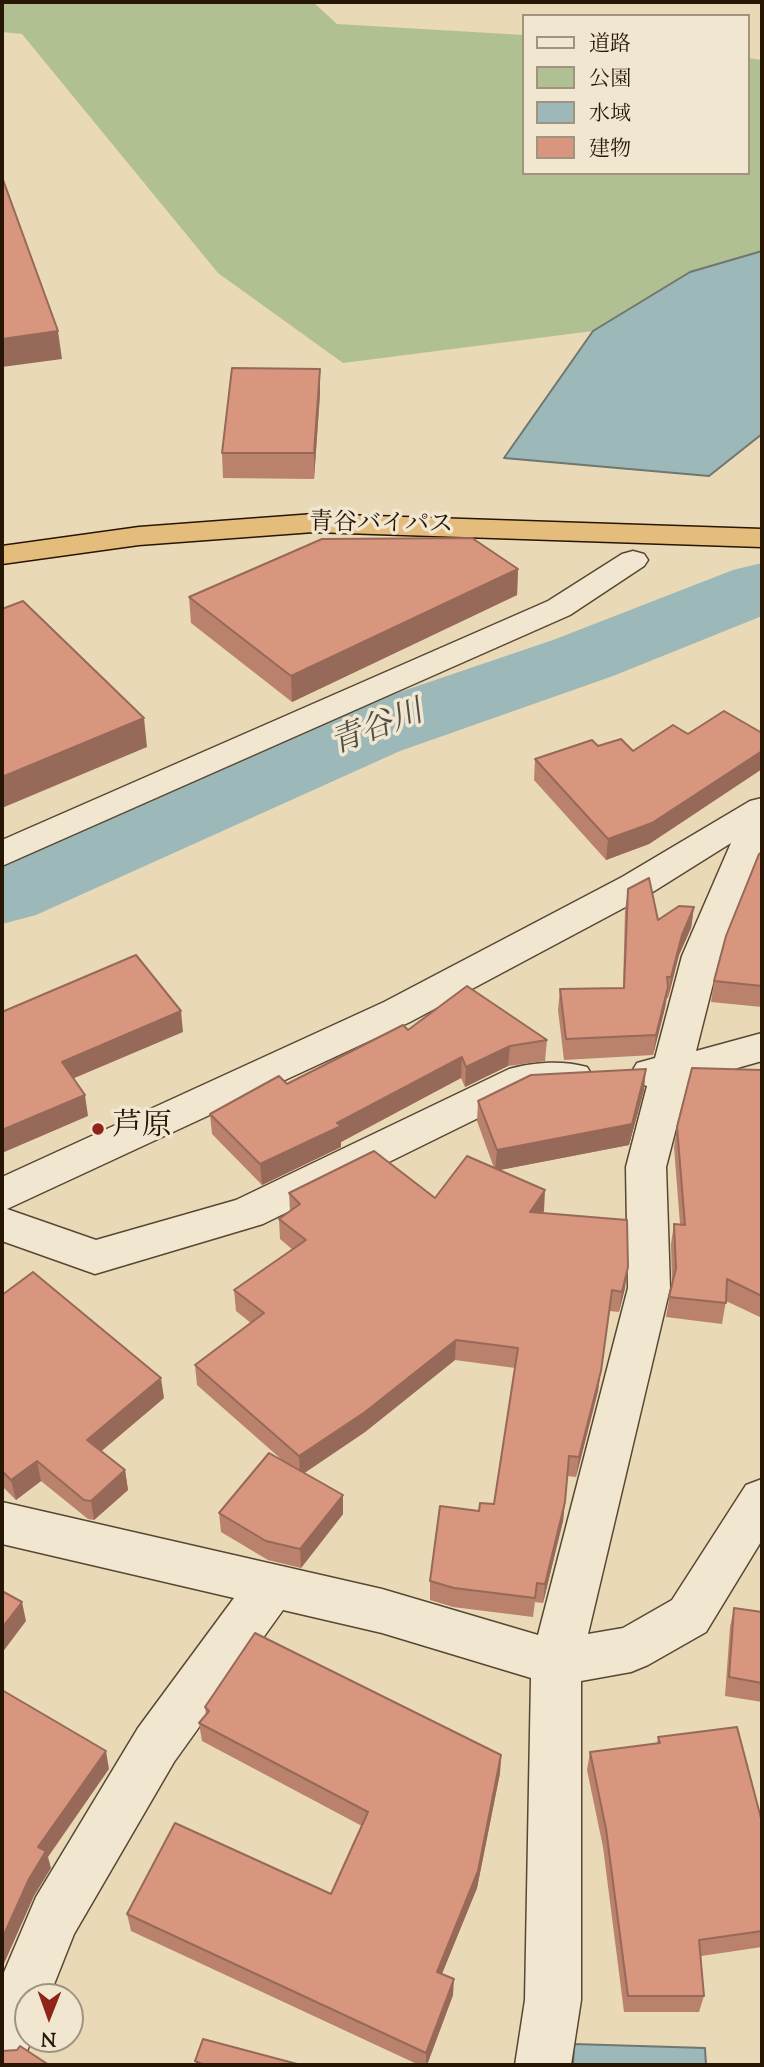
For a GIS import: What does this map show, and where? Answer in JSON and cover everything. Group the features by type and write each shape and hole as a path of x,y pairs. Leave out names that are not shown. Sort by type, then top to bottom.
{"highway":[{"name":"青谷バイパス","path":"2,555 139,536 314,523 762,538"}],"street":[{"path":"2,854 559,608 633,560"},
{"path":"543,2065 553,2000 556,1662 649,1288 646,1167 701,956 762,810"},
{"path":"2,1195 397,1012 635,886 762,810"},
{"path":"2,1224 95,1256 248,1213 523,1079 671,1072 762,1047"},
{"path":"2,1523 382,1611 556,1662 631,1649 689,1616 762,1499"},
{"path":"2,2043 55,1916 149,1756 273,1584"}],"green space":[{"path":"2,2 313,2 337,24 522,35 522,175 750,175 750,58 762,60 762,251 690,272 593,331 343,363 218,273 22,34 2,32"}],"water":[{"path":"762,251 762,434 709,476 504,458 593,331 690,272"},
{"path":"574,2044 705,2048 706,2065 573,2065"}],"building":[{"path":"2,177 58,331 2,339"},
{"path":"232,368 320,369 314,453 222,453"},
{"path":"472,538 518,569 291,676 189,597 322,539"},
{"path":"23,601 144,718 2,777 2,609"},
{"path":"724,711 762,733 762,751 652,823 608,839 535,759 592,740 598,746 621,739 633,751 673,725 688,734"},
{"path":"762,852 762,986 714,981 726,936"},
{"path":"649,878 658,920 679,906 694,907 682,935 671,977 667,977 668,987 656,1035 566,1039 560,989 624,988 628,889"},
{"path":"136,955 181,1011 62,1062 85,1095 2,1130 2,1012"},
{"path":"467,986 547,1040 510,1046 466,1067 462,1057 337,1123 341,1126 260,1164 210,1114 279,1076 287,1084 403,1025 408,1030"},
{"path":"692,1068 762,1070 762,1296 727,1279 726,1303 669,1297 676,1268 674,1224 685,1225 677,1127"},
{"path":"646,1069 632,1124 497,1150 478,1101 531,1075"},
{"path":"374,1151 435,1198 467,1156 545,1190 530,1212 627,1220 628,1267 622,1292 612,1290 601,1371 579,1457 569,1456 565,1502 545,1584 537,1583 535,1598 454,1588 430,1581 440,1506 479,1511 480,1503 494,1504 518,1348 456,1340 365,1412 299,1456 195,1365 264,1313 234,1290 306,1240 279,1219 300,1204 289,1193"},
{"path":"33,1272 161,1378 87,1440 125,1470 91,1501 84,1500 37,1461 11,1480 2,1471 2,1295"},
{"path":"269,1453 343,1495 300,1549 266,1541 219,1513"},
{"path":"2,1591 22,1602 2,1628"},
{"path":"734,1608 762,1612 762,1683 729,1677"},
{"path":"255,1633 501,1755 478,1871 437,1972 454,1979 426,2053 127,1914 175,1823 331,1894 368,1812 199,1723 209,1711 205,1707"},
{"path":"2,1690 106,1751 38,1847 46,1851 29,1879 2,1939"},
{"path":"737,1727 762,1822 762,1931 699,1940 704,1996 628,1996 606,1829 590,1752 660,1743 658,1737"},
{"path":"203,2039 301,2065 204,2065 195,2061"},
{"path":"2,2051 31,2053 49,2065 2,2065"}],"waterway":[{"name":"青谷川","path":"2,892 369,732 583,658 762,587"}],"place":[{"name":"芦原","path":"98,1129"}]}
